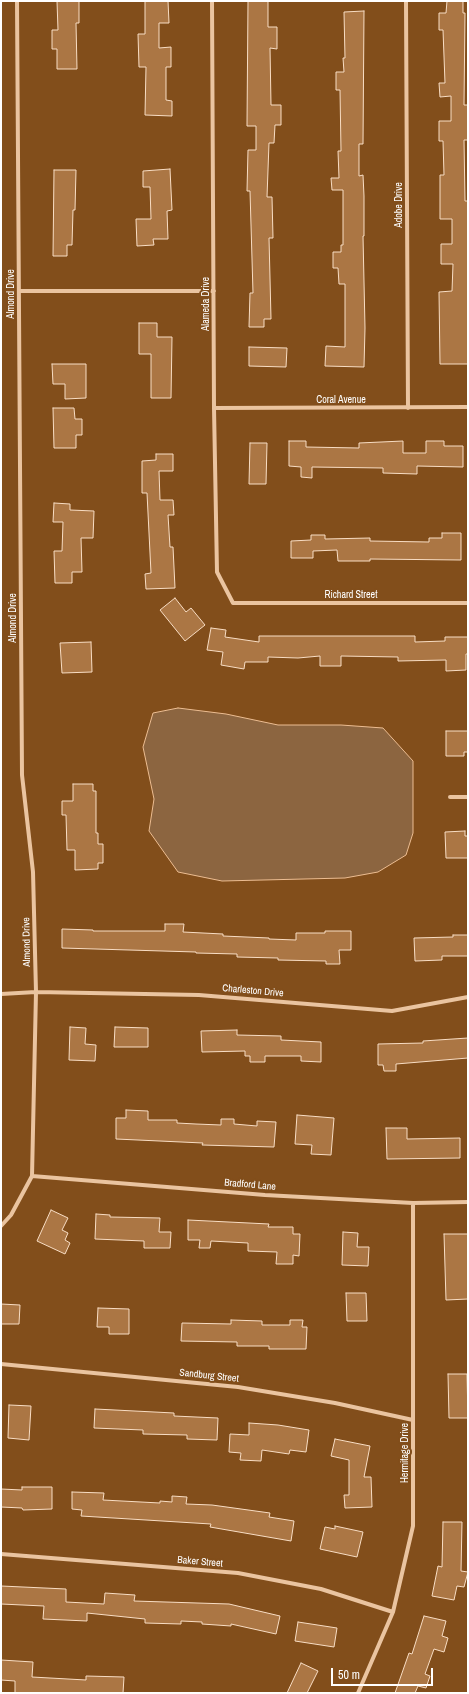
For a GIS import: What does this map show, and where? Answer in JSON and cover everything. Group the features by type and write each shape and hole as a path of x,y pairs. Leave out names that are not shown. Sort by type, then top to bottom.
{"street":[{"name":"Almond Drive","path":"1,1226 10,1215 32,1176 36,992 33,872 22,775 17,1"},
{"name":"Alameda Drive","path":"212,1 216,572 233,603"},
{"name":"Adobe Drive","path":"406,1 408,408"},
{"path":"19,292 214,292"},
{"name":"Coral Avenue","path":"214,408 468,407"},
{"name":"Richard Street","path":"233,603 468,603"},
{"path":"450,797 468,797"},
{"name":"Charleston Drive","path":"1,994 36,992 199,995 392,1011 468,997"},
{"name":"Bradford Lane","path":"32,1176 265,1195 413,1203 468,1202"},
{"name":"Hermitage Drive","path":"358,1693 393,1612 413,1526 413,1203"},
{"name":"Sandburg Street","path":"1,1364 238,1387 335,1403 413,1420"},
{"name":"Baker Street","path":"1,1554 238,1573 321,1589 393,1612"}],"shaded area":[{"path":"178,708 226,714 278,725 341,725 383,728 413,761 413,833 406,855 378,872 345,878 222,881 178,872 149,831 154,799 143,747 153,713"}],"building":[{"path":"57,1 79,1 79,23 76,23 77,69 57,69 57,49 52,49 52,30 58,30"},
{"path":"145,1 168,1 169,23 159,23 159,48 171,47 171,67 166,67 166,100 172,101 172,116 145,115 146,67 139,67 138,34 145,34"},
{"path":"248,1 268,1 268,27 277,27 277,49 270,48 271,105 281,105 281,125 275,125 274,143 269,143 267,197 272,197 273,238 269,238 271,319 264,319 264,327 249,327 250,293 253,293 250,191 247,191 248,150 256,150 256,126 247,126"},
{"path":"447,1 463,1 463,13 465,13 464,105 468,105 468,140 464,140 465,201 468,201 468,364 440,364 439,292 452,291 453,264 441,264 441,244 452,244 452,219 440,219 440,175 444,175 443,141 439,141 439,121 451,121 451,96 440,97 439,83 445,83 443,30 439,30 439,13 446,13"},
{"path":"364,11 363,144 359,144 359,176 363,175 364,196 364,367 325,366 326,346 345,347 345,284 339,284 338,268 333,268 333,252 341,252 341,245 343,245 343,190 332,190 331,178 339,178 338,151 341,151 340,90 336,90 336,72 344,72 344,12"},
{"path":"170,169 172,210 167,211 168,239 153,239 154,245 137,246 136,219 151,219 150,187 143,187 143,171"},
{"path":"54,170 76,170 72,245 67,245 67,256 53,256"},
{"path":"139,323 157,323 157,337 172,337 171,398 151,398 151,354 139,354"},
{"path":"249,347 287,348 286,367 249,366"},
{"path":"52,364 86,364 86,398 65,399 65,384 53,384"},
{"path":"53,408 74,408 75,419 82,419 82,435 76,435 76,448 54,448"},
{"path":"289,441 306,441 306,447 359,448 359,443 403,441 403,453 426,453 426,441 444,441 444,446 463,446 463,467 417,466 417,474 383,473 383,468 312,467 312,478 301,477 301,467 289,466"},
{"path":"250,443 267,443 266,484 249,484"},
{"path":"156,454 173,454 173,471 159,471 160,500 173,500 174,515 168,515 170,547 173,547 175,588 146,589 145,574 151,573 147,493 142,493 142,461 156,460"},
{"path":"54,503 70,504 70,510 94,511 93,538 81,538 82,572 72,572 72,583 55,583 54,551 62,551 63,522 53,522"},
{"path":"442,533 461,533 461,560 370,559 370,561 338,561 337,550 313,551 313,558 291,558 291,541 311,540 311,535 325,535 325,539 370,538 370,541 429,542 429,538 442,538"},
{"path":"175,598 186,612 191,608 205,625 185,641 160,610"},
{"path":"211,628 226,630 225,637 259,642 259,636 415,636 415,642 445,641 445,637 468,637 466,670 446,671 446,660 398,661 398,657 341,656 341,666 320,666 320,656 298,658 268,657 268,662 245,662 244,669 221,665 223,652 207,650"},
{"path":"91,642 92,672 62,673 60,643"},
{"path":"446,731 468,731 468,752 464,752 464,756 446,756"},
{"path":"73,784 93,784 93,791 96,791 96,833 98,833 98,844 103,844 103,863 98,863 98,869 75,870 75,850 67,850 66,815 62,815 62,801 73,801"},
{"path":"465,831 465,836 468,836 468,858 446,858 445,832"},
{"path":"165,924 184,924 183,932 223,934 223,936 269,939 296,940 296,933 351,931 351,950 339,950 340,964 326,964 326,961 237,957 237,954 62,948 62,929 93,931 165,931"},
{"path":"453,935 468,935 468,956 442,956 442,960 415,961 414,938 453,937"},
{"path":"70,1027 86,1028 85,1044 96,1045 95,1061 69,1060"},
{"path":"115,1027 148,1028 148,1047 114,1047"},
{"path":"237,1030 237,1035 281,1036 281,1040 321,1042 321,1062 301,1061 301,1056 265,1056 265,1062 250,1062 250,1056 245,1056 245,1051 202,1052 201,1031"},
{"path":"468,1038 468,1058 396,1064 396,1071 384,1071 383,1065 378,1065 378,1044 423,1043 423,1041"},
{"path":"126,1110 148,1111 148,1120 177,1120 177,1123 221,1125 221,1119 234,1119 234,1124 257,1126 257,1121 276,1122 274,1147 202,1145 203,1143 116,1139 116,1118 126,1118"},
{"path":"297,1115 334,1118 331,1155 311,1154 312,1145 295,1144"},
{"path":"386,1128 407,1128 407,1139 460,1138 460,1158 387,1159"},
{"path":"51,1210 68,1218 62,1230 68,1233 65,1240 70,1243 65,1254 37,1241"},
{"path":"96,1214 110,1215 110,1217 160,1218 159,1232 171,1232 170,1248 144,1248 144,1241 95,1239"},
{"path":"188,1220 269,1224 268,1227 293,1227 293,1234 300,1234 299,1256 293,1255 293,1264 276,1264 277,1252 248,1251 248,1243 211,1241 210,1248 199,1248 200,1240 188,1240"},
{"path":"343,1232 358,1233 357,1247 369,1247 368,1266 342,1265"},
{"path":"444,1234 468,1234 468,1299 446,1300"},
{"path":"346,1293 366,1293 367,1321 347,1321"},
{"path":"1,1304 20,1305 19,1324 1,1324"},
{"path":"98,1308 129,1309 129,1334 109,1334 109,1327 97,1327"},
{"path":"231,1320 262,1321 262,1325 290,1325 290,1320 303,1320 302,1327 307,1327 306,1349 269,1349 269,1346 237,1346 237,1342 181,1341 182,1323 231,1324"},
{"path":"448,1374 467,1374 468,1418 449,1418"},
{"path":"9,1405 31,1406 29,1440 8,1438"},
{"path":"95,1409 174,1413 174,1416 218,1418 217,1440 187,1439 187,1435 143,1434 143,1430 94,1428"},
{"path":"249,1423 278,1425 309,1430 306,1452 290,1450 289,1454 262,1450 261,1461 240,1460 241,1453 229,1452 230,1434 249,1435"},
{"path":"335,1439 370,1446 364,1477 371,1477 372,1507 345,1508 344,1495 349,1495 349,1460 331,1456"},
{"path":"22,1487 52,1487 52,1509 23,1510 22,1508 1,1507 1,1489 22,1490"},
{"path":"72,1492 104,1493 103,1500 160,1503 160,1501 172,1502 172,1496 187,1497 186,1504 212,1505 270,1513 269,1517 294,1521 291,1541 210,1527 211,1524 81,1516 82,1510 72,1509"},
{"path":"443,1522 462,1522 461,1571 468,1572 464,1587 457,1586 454,1600 432,1596 438,1566 442,1567"},
{"path":"335,1526 363,1532 357,1557 320,1549 325,1527 335,1529"},
{"path":"1,1586 66,1589 66,1602 104,1604 105,1593 135,1595 134,1601 229,1604 280,1616 276,1634 231,1624 231,1626 181,1621 181,1624 145,1623 145,1619 87,1613 87,1621 43,1619 44,1606 1,1604"},
{"path":"424,1616 446,1621 442,1636 448,1638 444,1652 434,1649 425,1674 430,1676 426,1688 418,1686 415,1693 395,1693 409,1653 412,1654"},
{"path":"298,1622 337,1628 334,1647 295,1641"},
{"path":"1,1660 33,1662 32,1677 86,1680 86,1676 124,1677 123,1693 15,1693 15,1681 1,1680"},
{"path":"301,1663 318,1671 307,1693 287,1693"}]}
